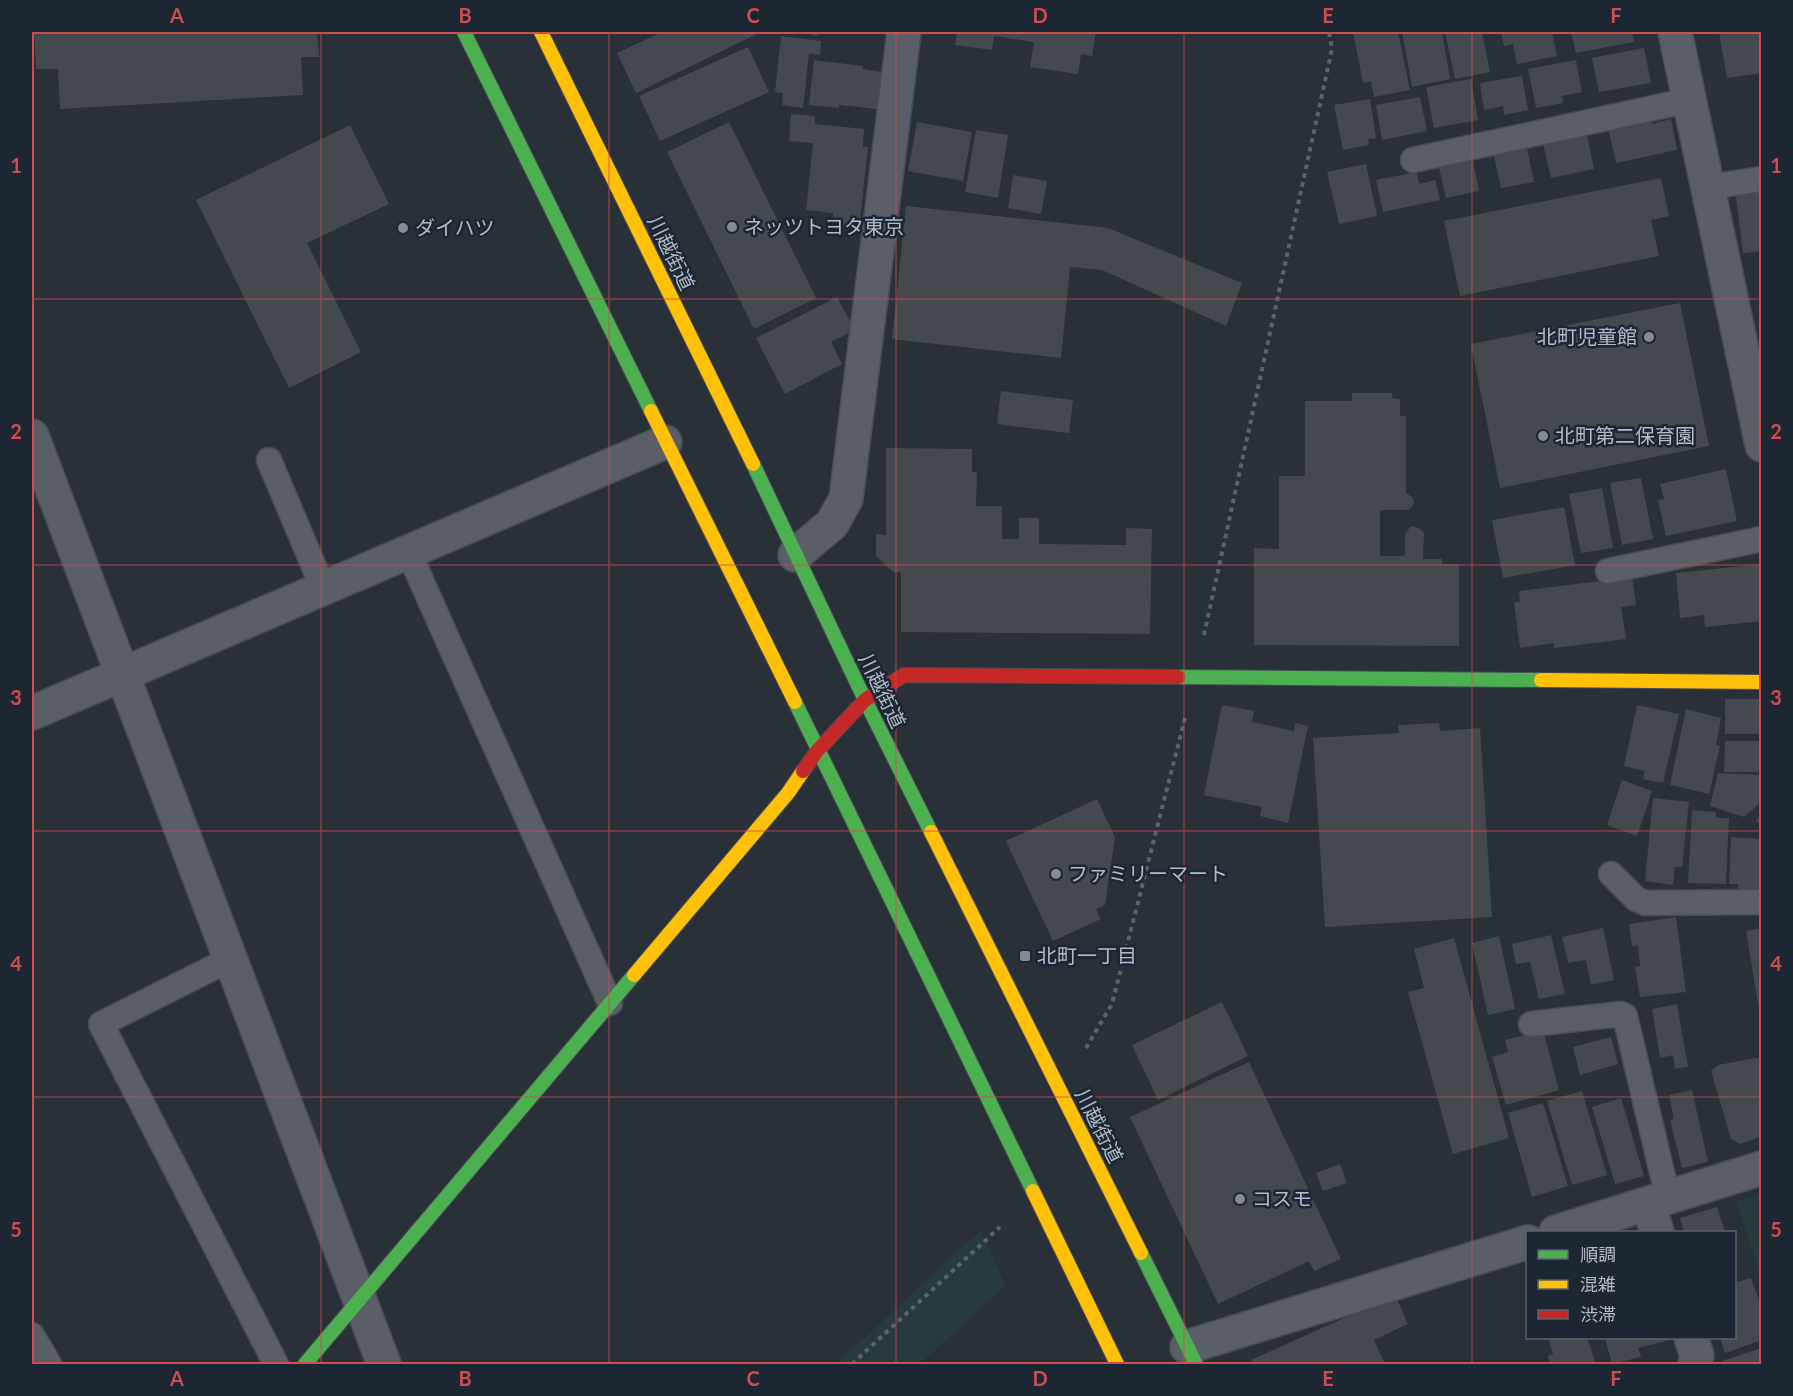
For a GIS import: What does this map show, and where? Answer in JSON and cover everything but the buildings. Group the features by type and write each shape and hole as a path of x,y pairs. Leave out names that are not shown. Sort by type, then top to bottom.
{"main road":[{"path":"464,32 818,750 1117,1365"},
{"name":"川越街道","path":"541,32 865,700 1191,1356"},
{"path":"305,1365 788,793 818,750 865,700 904,675 1761,682"}],"street":[{"path":"795,555 832,524 846,499 904,32"},
{"path":"1676,32 1758,413 1761,445"},
{"path":"32,436 384,1365"},
{"path":"32,713 665,442"},
{"path":"1565,1231 1658,1211 1761,1168"},
{"path":"1191,1356 1526,1242"},
{"path":"1691,1339 1697,1355 1695,1365"}],"lane":[{"path":"1413,160 1690,100"},
{"path":"1708,187 1761,179"},
{"path":"269,460 323,588"},
{"path":"1608,571 1761,539"},
{"path":"408,551 610,1003"},
{"path":"1611,874 1636,898 1646,903 1761,902"},
{"path":"230,959 101,1024 276,1365"},
{"path":"1531,1024 1621,1014 1625,1016 1658,1211"},
{"path":"32,1335 49,1365"}],"path":[{"path":"1083,1052 1112,1004 1195,678 1332,49 1329,32"},
{"path":"852,1365 1000,1227"}],"green space":[{"path":"1762,1194 1761,1281 1737,1201"},
{"path":"980,1231 1006,1285 920,1364 836,1364"}],"traffic: fast":[{"path":"464,32 651,411"},
{"path":"753,464 865,700 931,832"},
{"path":"1178,677 1541,680"},
{"path":"795,702 1033,1191"},
{"path":"305,1364 634,975"},
{"path":"1141,1253 1196,1364"}],"traffic: slow":[{"path":"541,32 753,464"},
{"path":"651,411 795,702"},
{"path":"1541,680 1762,682"},
{"path":"634,975 788,793 803,771"},
{"path":"931,832 1141,1253"},
{"path":"1033,1191 1117,1364"}],"traffic: jam":[{"path":"803,771 818,750 865,700 904,675 1178,677"}],"place":[{"name":"ネッツトヨタ東京","path":"732,227"},
{"name":"ダイハツ","path":"403,228"},
{"name":"北町児童館","path":"1649,337"},
{"name":"北町第二保育園","path":"1543,436"},
{"name":"ファミリーマート","path":"1056,874"},
{"name":"北町一丁目","path":"1025,956"},
{"name":"コスモ","path":"1240,1199"}]}
